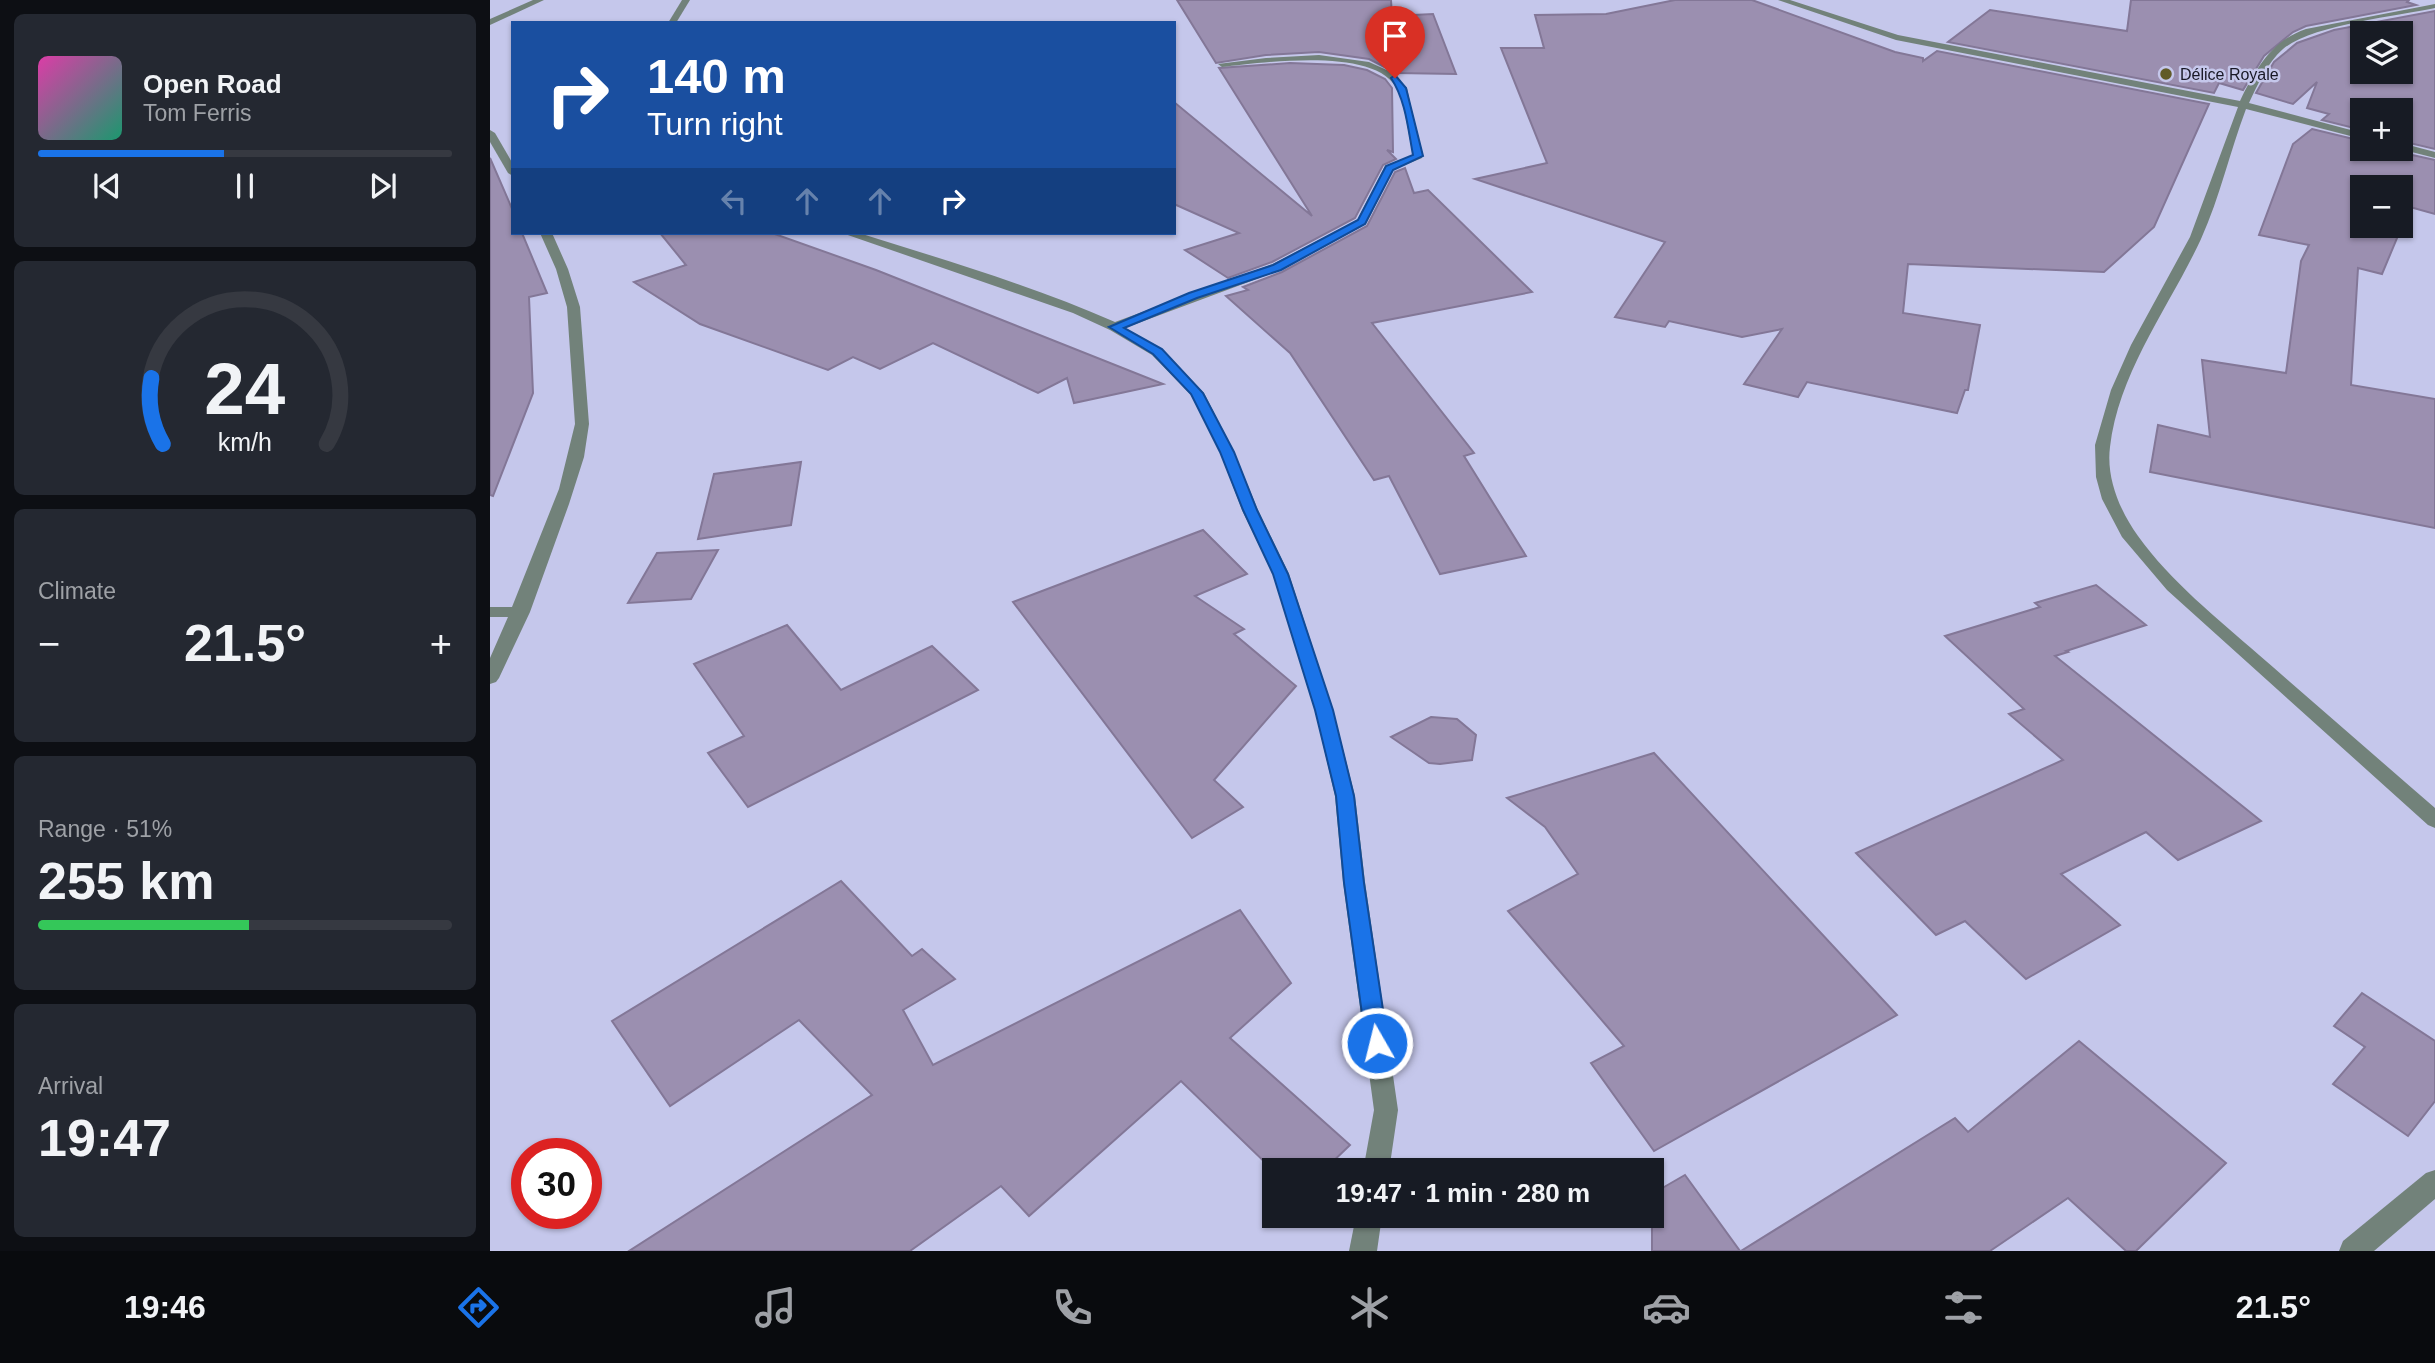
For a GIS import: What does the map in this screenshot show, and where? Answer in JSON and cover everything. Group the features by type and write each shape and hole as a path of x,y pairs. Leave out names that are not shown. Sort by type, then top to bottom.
{"street":[{"path":"490,23 499,16 540,0"},
{"path":"673,21 686,0"},
{"path":"1782,0 1865,29 1917,42 2244,105 2350,133"},
{"path":"2435,6 2328,26 2287,40 2265,64 2244,105 2196,236 2126,366 2102,454 2106,489 2123,528 2150,564 2188,602 2435,820"},
{"path":"2411,11 2435,16"},
{"path":"1115,327 1277,267 1362,222 1389,168 1418,156 1402,88 1395,78 1374,66 1341,60 1310,59 1222,64"},
{"path":"490,133 511,170"},
{"path":"2413,149 2435,155"},
{"path":"490,678 521,612 562,505 576,460 582,423 581,389 576,360 577,333 572,303 565,273 547,235"},
{"path":"854,235 1077,310 1115,327 1157,352 1197,393 1227,452 1250,510 1281,574 1324,710 1345,796 1354,883 1386,1110 1378,1158"},
{"path":"490,612 521,612"},
{"path":"2353,1251 2435,1182"},
{"path":"1363,1251 1367,1228"}],"building":[{"path":"1177,0 1391,0 1392,16 1433,14 1456,74 1396,73 1369,59 1319,52 1266,55 1216,63"},
{"path":"1675,0 1752,0 1895,52 1923,58 1923,61 1937,51 2209,104 2154,227 2104,272 1908,264 1903,313 1980,325 1968,390 1965,390 1957,413 1807,382 1798,397 1744,384 1782,329 1742,337 1669,321 1665,327 1615,317 1665,242 1475,179 1547,163 1501,48 1544,48 1535,15 1606,14"},
{"path":"2131,0 2409,0 2407,2 2416,5 2306,26 2293,32 2264,56 2243,90 2219,83 2214,93 1948,42 1990,10 2127,31"},
{"path":"2435,11 2435,149 2413,144 2413,98 2350,98 2350,127 2322,120 2329,114 2307,108 2317,82 2293,104 2256,93 2274,62 2297,43 2350,27 2350,84 2413,84 2413,21 2382,21"},
{"path":"1290,63 1344,65 1367,70 1385,79 1392,88 1393,152 1387,150 1396,159 1383,165 1355,218 1272,262 1228,278 1185,250 1239,233 1176,205 1176,104 1312,216 1219,68"},
{"path":"2312,129 2350,138 2350,161 2413,161 2413,155 2435,160 2435,214 2413,208 2413,175 2350,175 2350,238 2397,238 2382,274 2358,268 2351,385 2435,399 2435,528 2150,472 2158,425 2210,437 2202,360 2286,373 2301,261 2309,245 2259,235 2293,144"},
{"path":"490,158 511,206 511,235 523,235 547,293 529,297 533,393 493,496 490,495"},
{"path":"1405,168 1414,193 1428,190 1532,292 1372,323 1474,453 1464,456 1526,556 1440,574 1389,476 1374,480 1290,353 1226,296 1248,290 1243,287 1282,272 1367,226 1395,172"},
{"path":"662,235 778,235 876,270 1163,384 1074,403 1067,378 1038,393 933,343 880,369 853,357 828,370 700,324 634,282 686,265"},
{"path":"801,462 791,525 698,539 714,474"},
{"path":"1203,530 1247,574 1195,596 1244,629 1234,634 1296,686 1214,780 1243,807 1192,838 1013,602"},
{"path":"718,550 691,599 628,603 657,553"},
{"path":"2096,585 2146,625 2055,656 2261,821 2178,860 2146,832 2061,874 2120,925 2026,979 1965,921 1936,935 1856,853 2063,760 2009,714 2024,709 1945,636 2040,607 2035,603"},
{"path":"787,625 841,690 932,646 978,690 748,807 708,753 744,736 694,664"},
{"path":"1431,717 1457,719 1476,735 1472,760 1429,763 1391,737"},
{"path":"1654,753 1897,1015 1654,1151 1591,1063 1624,1046 1508,911 1578,874 1545,827 1507,798"},
{"path":"841,881 912,956 922,949 955,979 903,1010 933,1065 1240,910 1291,983 1230,1038 1350,1145 1336,1158 1262,1159 1181,1081 1029,1216 1001,1186 910,1251 629,1251 872,1095 799,1020 670,1106 612,1021"},
{"path":"2362,993 2435,1041 2435,1101 2408,1136 2333,1084 2365,1047 2334,1026"},
{"path":"2079,1041 2226,1163 2136,1251 2126,1251 2068,1198 1990,1251 1741,1251 1955,1118 1968,1132"},
{"path":"1685,1175 1740,1251 1652,1251 1652,1228 1664,1228 1664,1187"}],"place":[{"name":"Délice Royale","path":"2166,74"}],"route":[{"path":"1377,1043 1354,883 1345,796 1324,710 1281,574 1250,510 1227,452 1197,393 1157,352 1115,327 1277,267 1362,222 1389,168 1418,156 1410,114 1402,88 1395,78"}]}
